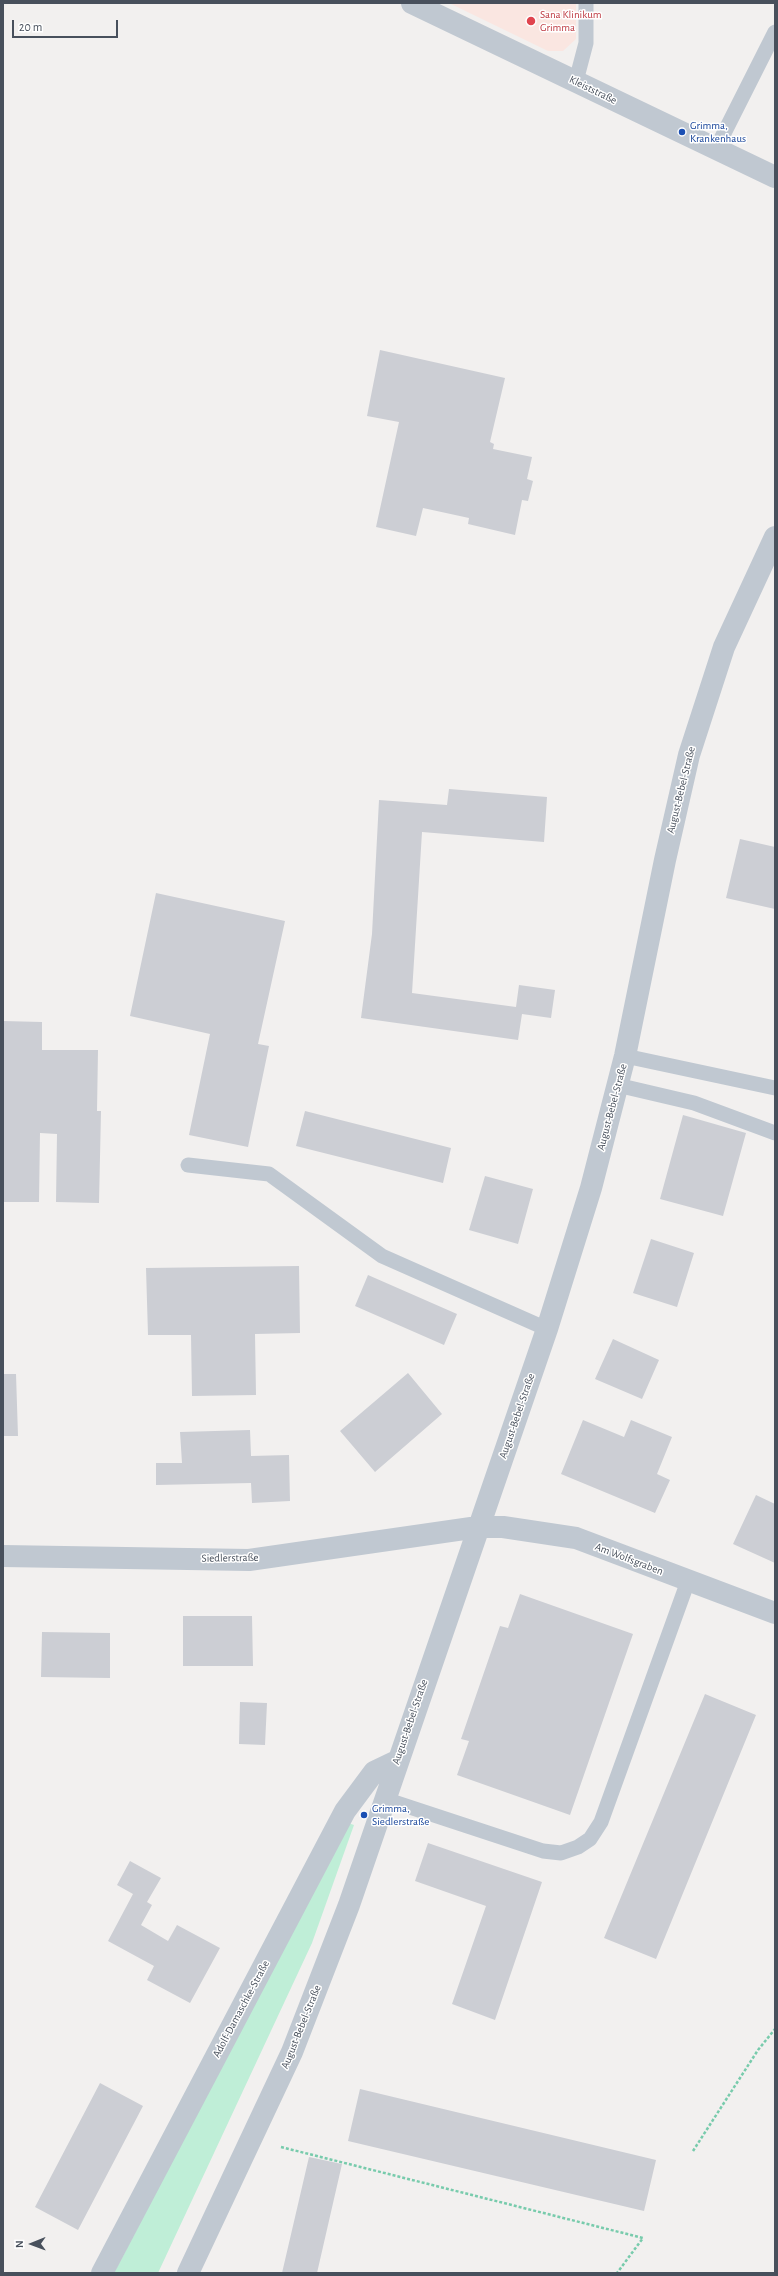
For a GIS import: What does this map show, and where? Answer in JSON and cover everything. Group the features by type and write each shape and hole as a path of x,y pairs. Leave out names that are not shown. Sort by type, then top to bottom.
{"street":[{"name":"Kleiststraße","path":"412,3 775,177"},
{"name":"August-Bebel-Straße","path":"188,2273 295,2045 349,1905 397,1761 547,1329 591,1188 625,1056 665,860 689,755 724,647 775,537"},
{"name":"Siedlerstraße","path":"3,1556 248,1560 478,1527"},
{"name":"Am Wolfsgraben","path":"478,1527 517,1529 576,1538 775,1613"},
{"name":"Adolf-Damaschke-Straße","path":"102,2273 345,1811 374,1772 397,1761"}],"lane":[{"path":"576,82 586,42 586,3"},
{"path":"716,149 775,32"},
{"path":"625,1056 775,1088"},
{"path":"617,1085 694,1104 775,1133"},
{"path":"188,1165 269,1174 382,1256 547,1329"},
{"path":"384,1799 542,1851 561,1853 578,1848 590,1839 601,1822 688,1581"}],"path":[{"path":"693,2151 758,2050 775,2029"},
{"path":"251,2140 643,2238 617,2273"}],"shaded area":[{"name":"Sana Klinikum Grimma","path":"449,3 576,3 576,39 563,51 548,51"}],"green space":[{"path":"348,1823 354,1825 312,1943 158,2273 114,2273"}],"building":[{"path":"380,350 505,378 490,442 494,444 493,449 532,457 527,479 533,481 528,501 522,500 515,535 468,524 469,518 423,508 416,536 376,527 399,422 367,416"},
{"path":"449,789 547,797 544,842 422,832 412,993 516,1007 519,985 555,990 551,1018 522,1014 518,1040 361,1018 372,934 379,800 447,805"},
{"path":"740,839 775,847 775,909 726,898"},
{"path":"156,893 285,921 258,1044 269,1046 248,1147 189,1135 210,1034 130,1016"},
{"path":"3,1021 42,1022 42,1050 98,1050 97,1111 101,1111 99,1203 56,1202 57,1134 40,1133 39,1202 3,1202"},
{"path":"305,1111 451,1148 443,1183 296,1146"},
{"path":"683,1115 746,1133 723,1216 660,1199"},
{"path":"485,1176 533,1189 518,1244 469,1230"},
{"path":"651,1239 694,1253 677,1307 633,1293"},
{"path":"299,1266 300,1333 255,1334 256,1395 192,1396 191,1335 148,1335 146,1268"},
{"path":"368,1275 457,1314 444,1345 355,1306"},
{"path":"613,1339 659,1360 642,1399 595,1379"},
{"path":"408,1373 442,1414 375,1472 340,1431"},
{"path":"3,1374 16,1374 18,1436 3,1436"},
{"path":"583,1420 624,1437 631,1420 672,1437 657,1474 670,1480 655,1513 561,1474"},
{"path":"250,1430 251,1456 289,1455 290,1501 252,1503 251,1483 156,1485 156,1463 182,1463 180,1432"},
{"path":"756,1495 775,1504 775,1563 733,1544"},
{"path":"520,1594 633,1634 570,1815 457,1775 469,1741 461,1739 500,1626 508,1628"},
{"path":"183,1616 252,1616 253,1666 183,1666"},
{"path":"42,1632 110,1633 110,1678 41,1677"},
{"path":"705,1694 756,1715 656,1959 604,1938"},
{"path":"240,1702 267,1703 265,1745 239,1744"},
{"path":"428,1843 542,1882 495,2020 452,2004 486,1906 415,1881"},
{"path":"130,1861 161,1878 147,1902 152,1905 141,1925 168,1941 177,1925 220,1948 190,2003 147,1980 154,1966 108,1941 133,1894 117,1885"},
{"path":"100,2083 143,2106 78,2230 35,2207"},
{"path":"360,2089 656,2160 644,2211 348,2141"},
{"path":"309,2157 342,2164 317,2273 282,2273"}],"place":[{"name":"Sana Klinikum Grimma","path":"531,21"},
{"name":"Grimma, Krankenhaus","path":"682,132"},
{"name":"Grimma, Siedlerstraße","path":"364,1815"}]}
